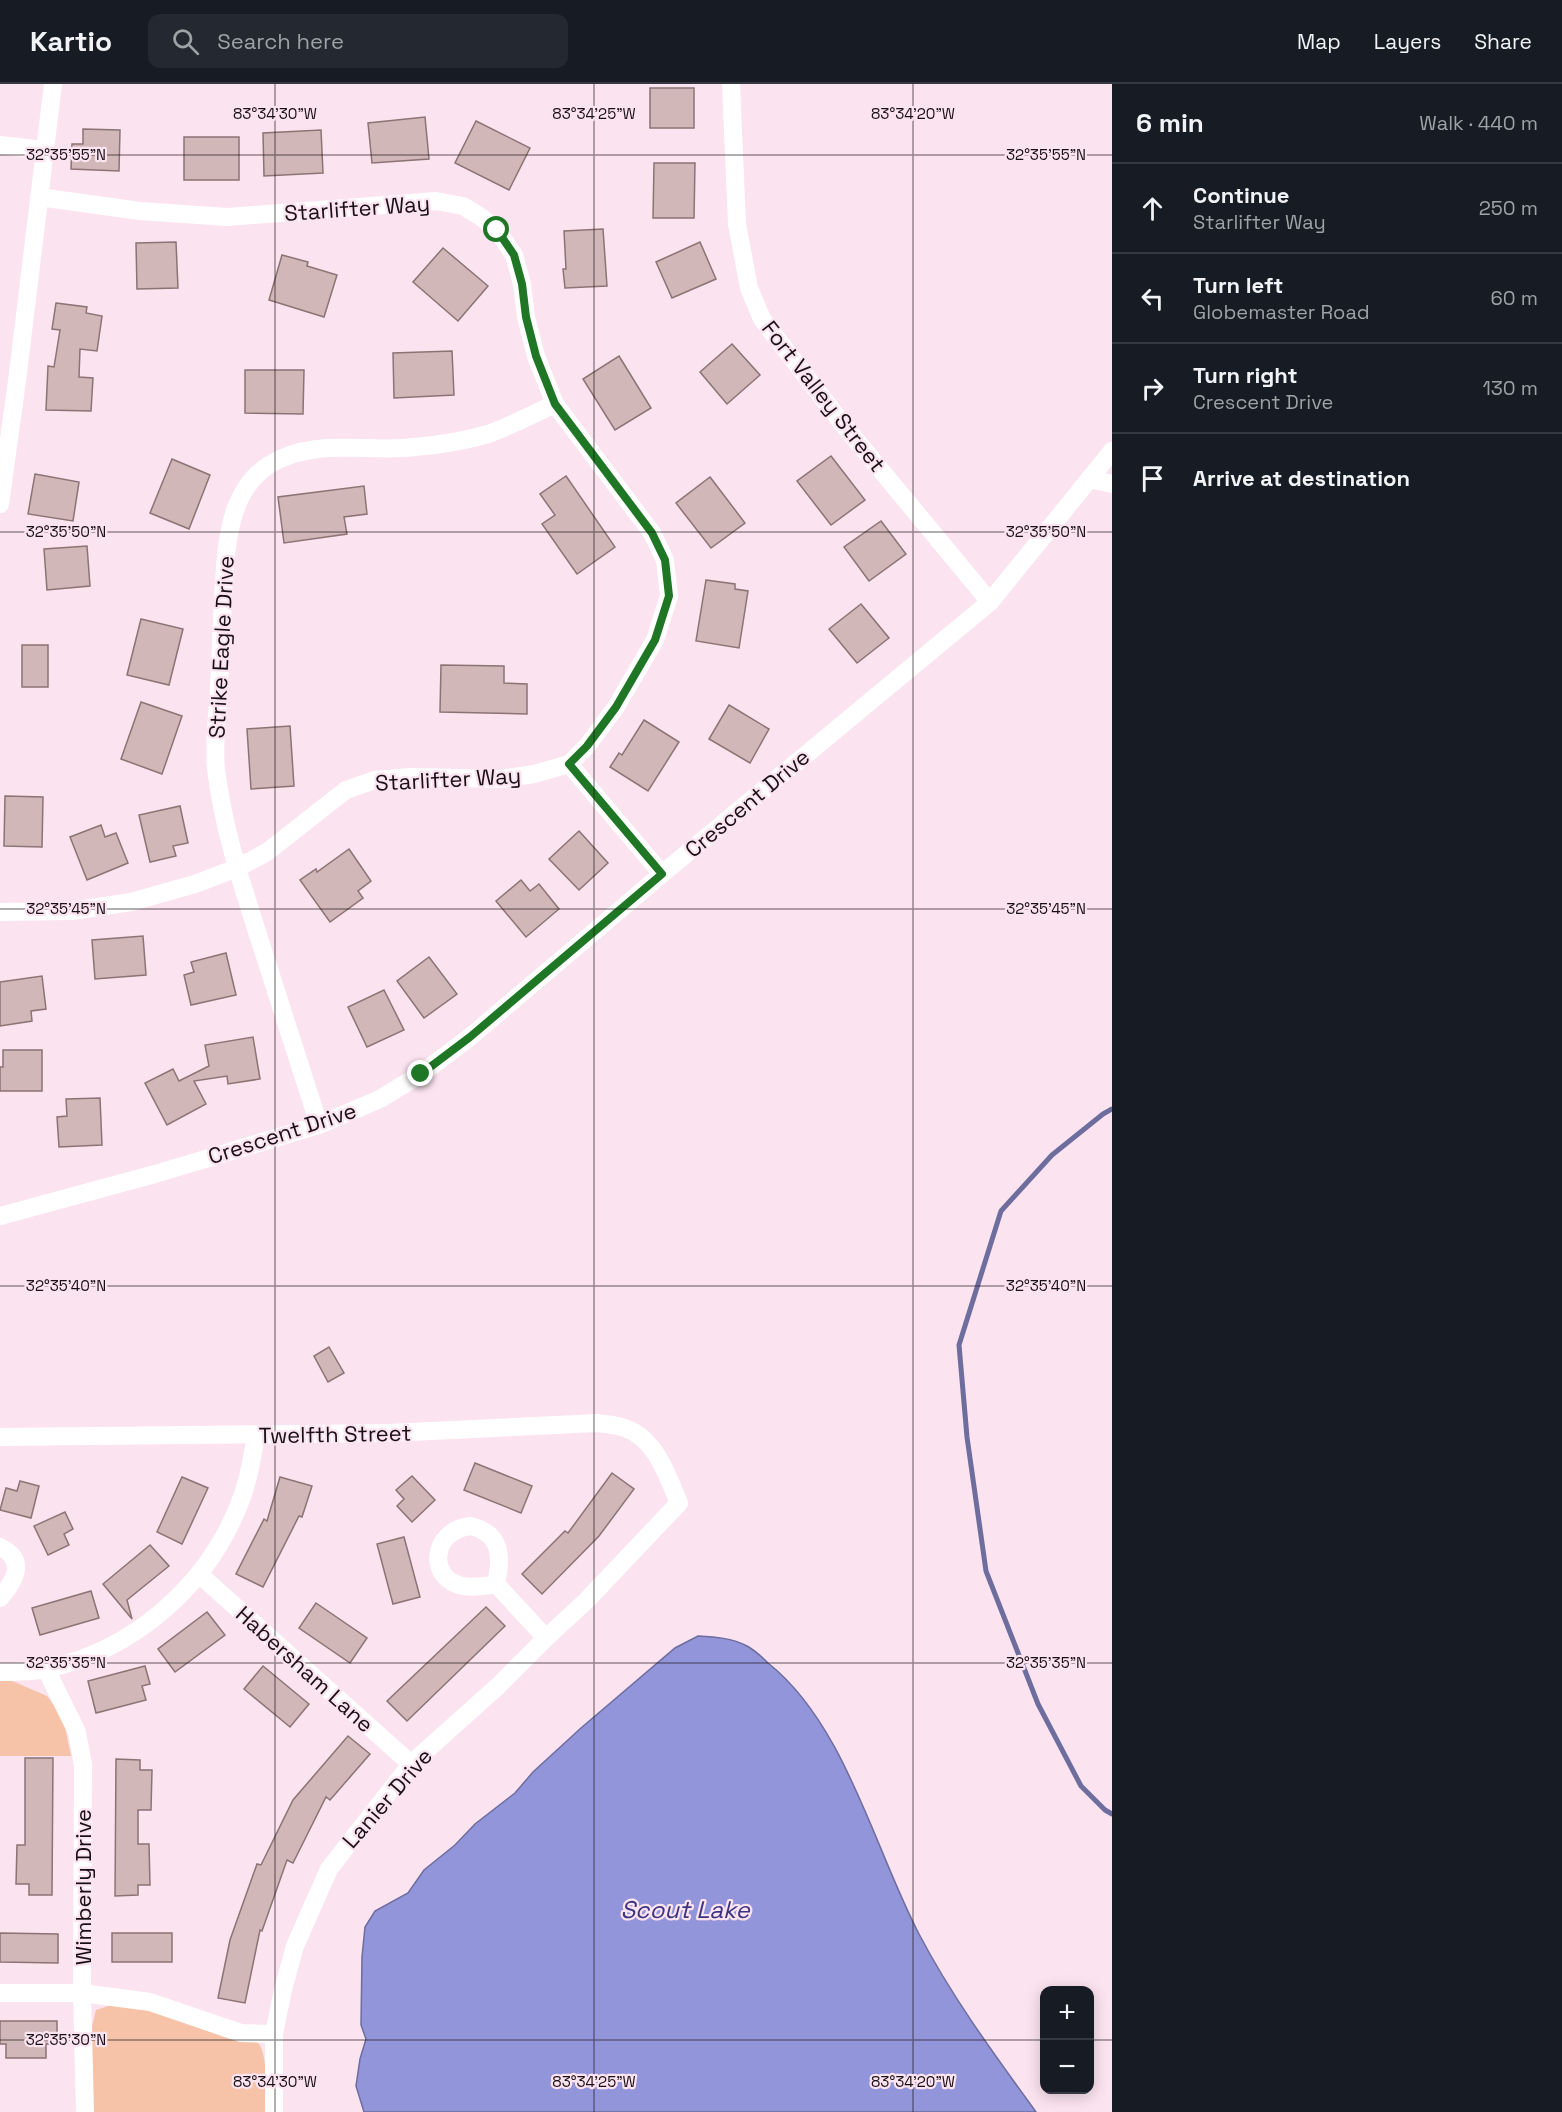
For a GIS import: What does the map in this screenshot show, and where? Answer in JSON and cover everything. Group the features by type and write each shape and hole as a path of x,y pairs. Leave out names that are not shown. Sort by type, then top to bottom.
{"street":[{"path":"0,504 52,84"},
{"name":"Fort Valley Street","path":"731,84 737,224 749,288 762,319 841,422 990,602"},
{"path":"0,145 44,150"},
{"name":"Starlifter Way","path":"0,912 72,911 131,902 195,884 237,868 267,852 346,790 375,780 410,777 500,779 534,774 569,764 587,746 616,707 655,640 669,596 665,560 652,533 555,404 536,356 514,255 497,230 463,207 436,201 406,202 228,217 140,211 39,197"},
{"name":"Strike Eagle Drive","path":"319,1125 237,868 219,792 216,736 228,536 238,501 251,483 268,466 291,454 339,447 367,449 416,447 463,440 510,426 555,404"},
{"name":"Crescent Drive","path":"0,1216 155,1174 319,1125 380,1099 421,1074 470,1037 662,874 990,602 1112,451"},
{"path":"1089,479 1112,484"},
{"path":"569,764 662,874"},
{"name":"Twelfth Street","path":"0,1437 390,1433 597,1422 626,1428 647,1443 659,1457 679,1503"},
{"path":"0,1672 46,1669 98,1651 144,1626 180,1596 222,1539 239,1506 250,1469 256,1435"},
{"name":"Lanier Drive","path":"274,2112 274,2034 283,1990 295,1947 329,1869 411,1764 498,1686 587,1600 679,1503"},
{"path":"0,1547 11,1555 16,1570 12,1585 0,1598"},
{"name":"Habersham Lane","path":"198,1574 411,1764"},
{"path":"496,1584 546,1638"},
{"name":"Wimberly Drive","path":"46,1669 77,1732 83,1765 82,1994 85,2112"},
{"path":"0,1993 82,1994 150,2002 241,2032 274,2034"}],"shaded area":[{"path":"0,1679 10,1680 47,1696 65,1727 71,1756 0,1756"},
{"path":"115,2004 158,2013 227,2038 251,2040 258,2043 265,2066 265,2112 93,2112 92,2026 96,2010"}],"water":[{"name":"Scout Lake","path":"698,1636 717,1637 741,1643 752,1650 795,1689 818,1719 856,1789 919,1934 974,2025 1036,2112 364,2112 356,2086 366,2039 361,2025 362,1957 365,1927 375,1911 408,1893 424,1870 455,1845 475,1824 515,1793 533,1772 581,1728 675,1648"}],"building":[{"path":"650,88 694,88 694,128 650,128"},
{"path":"425,117 429,159 372,163 368,123"},
{"path":"476,121 530,148 509,190 455,163"},
{"path":"83,129 120,130 119,171 71,169 72,144 83,144"},
{"path":"321,130 323,173 264,176 263,133"},
{"path":"184,137 239,137 239,180 184,180"},
{"path":"654,163 695,163 694,218 653,218"},
{"path":"603,229 607,286 565,288 564,231"},
{"path":"176,242 178,288 137,289 136,243"},
{"path":"700,242 716,279 672,298 656,262"},
{"path":"443,248 488,286 458,321 413,282"},
{"path":"282,255 308,262 307,266 337,275 324,317 269,300"},
{"path":"56,303 87,307 86,313 102,316 97,351 80,349 79,377 93,378 91,411 46,410 48,366 54,367 60,330 52,329"},
{"path":"732,344 760,375 727,404 700,372"},
{"path":"452,351 454,395 394,398 393,353"},
{"path":"619,356 651,408 615,430 583,379"},
{"path":"245,370 304,370 303,414 245,413"},
{"path":"831,456 865,500 831,525 797,481"},
{"path":"172,459 210,475 189,529 150,513"},
{"path":"35,474 79,482 73,521 28,514"},
{"path":"566,476 615,547 577,574 542,524 555,515 540,494"},
{"path":"710,477 745,523 711,548 676,503"},
{"path":"364,486 367,514 344,517 347,534 284,543 278,497"},
{"path":"881,521 906,554 869,581 844,547"},
{"path":"87,546 90,586 47,590 44,549"},
{"path":"706,580 735,584 735,589 748,591 739,648 696,641"},
{"path":"861,604 889,638 857,663 829,629"},
{"path":"141,619 183,629 169,685 127,675"},
{"path":"22,645 48,645 48,687 22,687"},
{"path":"441,665 504,666 504,683 527,684 527,714 440,712"},
{"path":"141,702 182,716 162,774 121,759"},
{"path":"729,705 769,729 750,763 709,739"},
{"path":"644,720 679,742 648,791 610,767 619,753 622,755"},
{"path":"290,726 294,786 251,789 247,729"},
{"path":"5,796 43,797 42,847 4,846"},
{"path":"180,806 188,843 173,846 176,856 150,862 139,815"},
{"path":"101,825 105,837 116,833 128,863 87,880 70,837"},
{"path":"579,831 608,863 579,890 549,859"},
{"path":"349,849 371,881 358,891 363,898 330,922 300,880 316,869 317,872"},
{"path":"521,880 530,891 539,884 559,909 526,937 496,901"},
{"path":"143,936 146,975 95,979 92,940"},
{"path":"226,953 236,995 191,1005 184,975 194,972 191,962"},
{"path":"429,957 457,994 424,1018 397,981"},
{"path":"42,976 46,1009 31,1011 32,1021 0,1026 0,982"},
{"path":"384,990 404,1030 367,1047 348,1007"},
{"path":"253,1037 260,1079 228,1084 227,1076 194,1081 206,1104 167,1125 145,1083 173,1069 179,1081 209,1066 205,1045"},
{"path":"3,1050 42,1050 42,1091 0,1091"},
{"path":"100,1098 102,1145 59,1147 57,1117 67,1116 66,1099"},
{"path":"329,1347 344,1373 328,1382 314,1356"},
{"path":"475,1463 532,1486 521,1513 464,1490"},
{"path":"612,1473 634,1489 599,1536 542,1594 522,1574 565,1531 568,1533"},
{"path":"412,1476 435,1500 412,1522 397,1506 404,1499 396,1490"},
{"path":"182,1477 208,1488 182,1544 157,1532"},
{"path":"280,1477 312,1486 302,1517 299,1516 263,1587 236,1574 264,1519 267,1521"},
{"path":"20,1481 39,1486 31,1518 0,1510 6,1488 17,1491"},
{"path":"65,1512 73,1529 64,1534 69,1545 48,1555 34,1526"},
{"path":"404,1537 420,1597 393,1604 377,1544"},
{"path":"150,1545 169,1566 127,1600 132,1619 103,1584"},
{"path":"91,1591 99,1618 40,1635 32,1608"},
{"path":"316,1603 367,1638 350,1663 299,1628"},
{"path":"486,1607 505,1626 407,1721 387,1701"},
{"path":"207,1612 225,1635 175,1672 158,1649"},
{"path":"145,1666 150,1684 142,1686 146,1700 96,1713 88,1681"},
{"path":"263,1666 309,1704 290,1727 244,1689"},
{"path":"348,1736 370,1754 330,1800 326,1797 293,1863 287,1860 262,1931 260,1930 245,2003 218,1998 230,1940 257,1864 261,1865 293,1800"},
{"path":"25,1758 53,1758 52,1895 29,1895 29,1884 16,1884 17,1845 25,1845"},
{"path":"116,1759 140,1760 140,1770 152,1770 151,1810 138,1810 138,1844 149,1844 150,1885 138,1885 138,1895 115,1896"},
{"path":"0,1933 58,1934 58,1963 0,1962"},
{"path":"112,1933 172,1933 172,1962 112,1962"},
{"path":"0,2021 57,2021 57,2044 46,2044 46,2058 6,2058 6,2044 0,2044"}],"waterway":[{"path":"1112,1109 1052,1155 1001,1211 959,1345 967,1437 986,1571 1038,1704 1081,1786 1112,1814"}],"route":[{"path":"421,1074 470,1037 662,874 569,764 587,746 616,707 655,640 669,596 665,560 652,533 555,404 536,356 514,255 497,230"}]}
